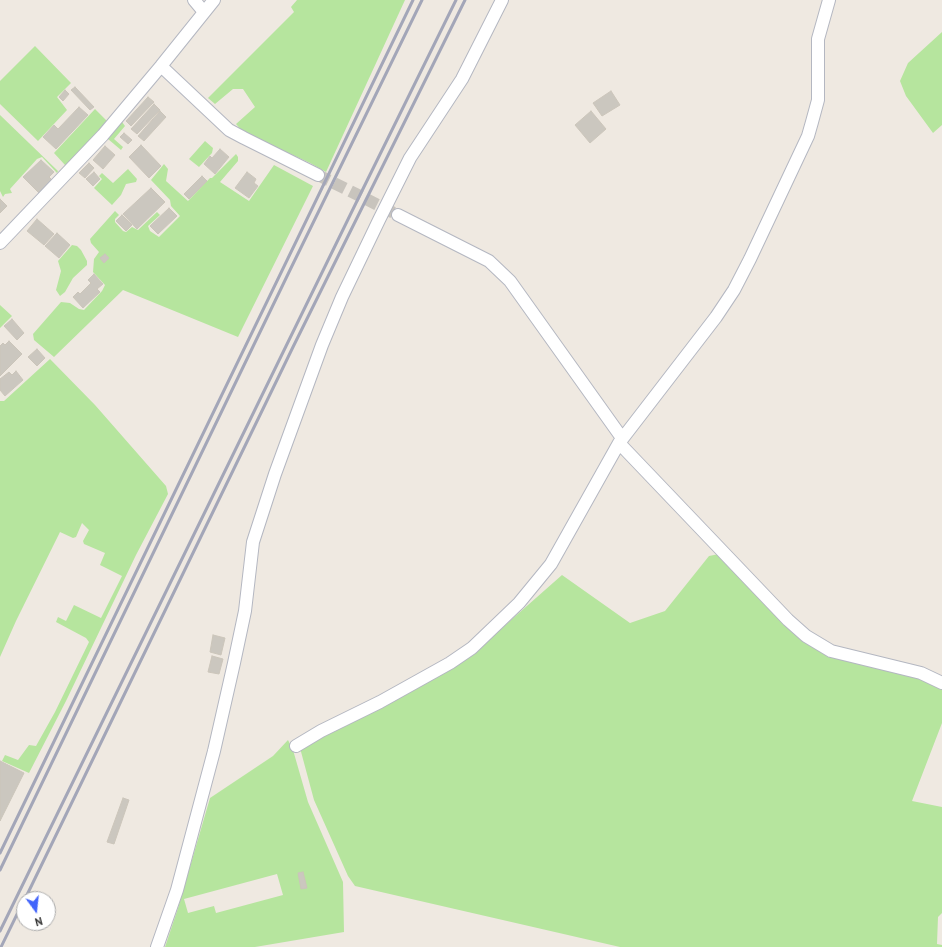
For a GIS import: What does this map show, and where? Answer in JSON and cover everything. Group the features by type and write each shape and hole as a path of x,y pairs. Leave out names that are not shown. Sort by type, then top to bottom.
{"street":[{"path":"194,0 204,12"},
{"path":"0,243 102,137 214,0"},
{"path":"157,947 177,890 214,751 245,611 253,542 280,460 322,345 342,297 379,220 410,158 462,79 502,0"},
{"path":"296,746 321,731 380,702 450,663 472,648 519,603 551,564 621,441 716,317 734,290 750,259 808,136 818,100 818,39 830,0"},
{"path":"161,66 229,130 318,175"},
{"path":"398,215 489,261 510,280 621,441 788,620 806,636 831,651 921,673 942,683"}],"green space":[{"path":"297,0 405,0 326,172 243,132 236,124 255,107 243,89 233,89 215,104 208,98 294,12 291,7"},
{"path":"942,32 942,125 933,133 906,96 900,81 908,63"},
{"path":"35,46 71,83 57,97 67,110 38,141 0,104 0,81"},
{"path":"95,109 107,121 69,165 65,165 54,153"},
{"path":"0,115 58,171 57,173 42,157 37,159 10,189 12,193 5,194 3,197 0,191"},
{"path":"122,122 125,126 114,139 123,147 121,150 108,139"},
{"path":"205,141 213,148 212,153 199,167 189,159"},
{"path":"236,154 238,161 220,182 249,201 274,165 313,186 238,337 123,290 54,357 34,340 33,334 61,302 70,303 79,309 84,310 102,291 105,285 93,272 94,259 99,252 91,243 90,239 115,211 119,215 115,219 115,222 123,231 126,232 132,227 138,230 157,212 160,215 148,226 150,231 159,237 180,216 171,206 170,200 151,180 164,164 168,169 166,181 188,201"},
{"path":"128,169 137,179 136,182 126,184 121,195 112,205 94,188 102,179 99,176 102,173 113,183"},
{"path":"72,245 77,246 81,250 87,261 87,265 73,278 65,292 60,296 56,290 61,271 58,261"},
{"path":"0,305 12,316 0,328"},
{"path":"50,359 95,405 166,486 168,494 136,555 66,701 29,773 2,761 5,755 18,760 29,745 36,746 55,712 89,642 86,638 56,622 58,617 66,621 74,605 101,618 122,576 100,565 105,553 84,544 83,541 89,530 82,523 76,537 73,538 60,532 0,657 0,401 4,401"},
{"path":"724,553 806,636 942,683 942,723 912,801 942,807 942,913 938,917 937,944 942,945 942,947 620,947 355,886 348,876 314,800 300,748 477,650 562,575 630,623 665,611 709,556"},
{"path":"288,740 293,750 308,802 343,882 344,932 255,947 165,947 210,798 273,756","holes":["277,874 283,895 216,913 214,906 188,913 184,899"]}],"building":[{"path":"75,87 94,107 90,110 71,90"},
{"path":"65,90 69,94 63,101 59,97"},
{"path":"611,91 620,105 602,116 593,103"},
{"path":"148,97 154,102 131,126 126,121"},
{"path":"154,104 160,110 137,134 131,129"},
{"path":"79,107 88,115 56,149 43,137 54,125 58,129"},
{"path":"160,111 166,117 144,141 138,136"},
{"path":"591,111 606,129 590,143 575,125"},
{"path":"124,133 132,140 128,144 120,137"},
{"path":"141,145 161,166 149,178 129,157"},
{"path":"105,146 115,155 103,169 93,160"},
{"path":"220,149 229,157 215,174 204,164 210,156 212,158"},
{"path":"41,160 54,172 49,177 53,181 40,194 23,177"},
{"path":"89,163 94,168 85,178 79,173"},
{"path":"94,172 100,179 93,186 86,179"},
{"path":"247,172 256,179 254,183 258,186 249,198 235,188"},
{"path":"202,176 207,181 189,199 184,194"},
{"path":"151,188 165,202 137,229 123,214"},
{"path":"0,199 7,206 0,213"},
{"path":"169,208 177,216 158,234 150,226"},
{"path":"122,215 132,225 126,231 116,221"},
{"path":"37,219 54,234 44,245 27,231"},
{"path":"57,233 70,245 59,258 45,246"},
{"path":"105,254 109,258 104,263 100,258"},
{"path":"94,274 103,284 97,289 100,292 83,308 73,297 78,292 80,294 91,283 88,280"},
{"path":"12,319 24,333 17,340 4,326"},
{"path":"9,341 22,354 0,376 0,346 3,343 5,345"},
{"path":"37,349 45,358 37,366 28,357"},
{"path":"16,371 23,380 5,396 0,390 0,379 9,372 12,375"},
{"path":"213,635 225,638 221,655 210,652"},
{"path":"212,656 223,659 219,674 208,672"},
{"path":"0,761 24,773 0,821"},
{"path":"123,798 129,800 114,844 107,842"},
{"path":"303,872 307,888 301,889 298,873"}],"tunnel":[{"path":"318,175 398,215"}],"railway":[{"path":"0,853 413,0"},
{"path":"0,870 422,0"},
{"path":"0,931 456,0"},
{"path":"29,891 293,347 465,0"},
{"path":"1,947 16,916"}]}
